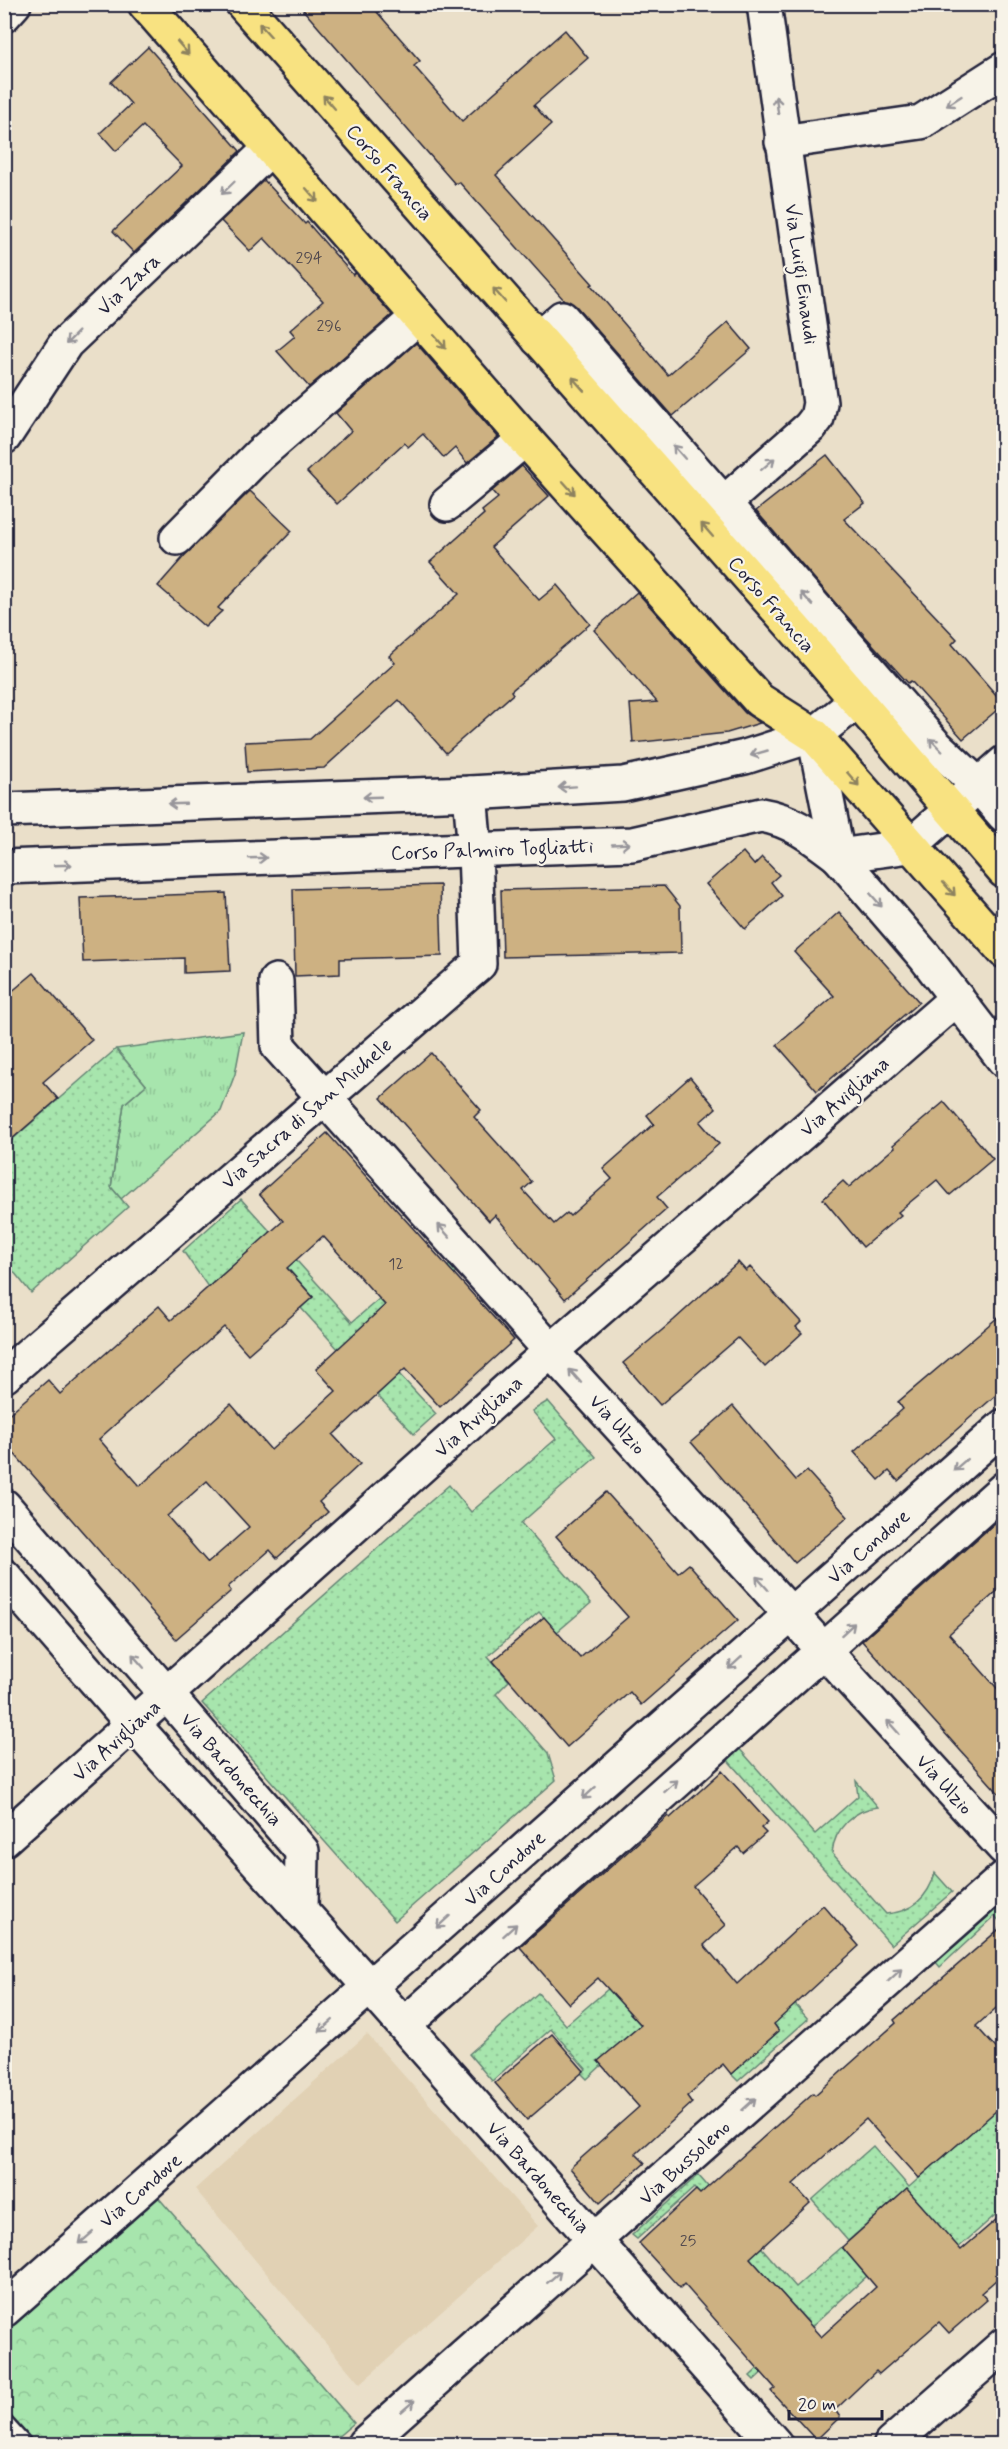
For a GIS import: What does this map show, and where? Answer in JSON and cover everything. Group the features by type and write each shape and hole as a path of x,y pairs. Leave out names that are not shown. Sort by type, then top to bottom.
{"main road":[{"path":"145,4 525,439 759,699 814,735 1004,951"},
{"name":"Corso Francia","path":"243,4 1004,871"}],"street":[{"path":"4,15 14,4"},
{"name":"Via Luigi Einaudi","path":"724,503 810,428 817,418 820,403 764,4"},
{"path":"782,142 921,122 1004,69"},
{"name":"Via Zara","path":"4,437 66,343 271,148"},
{"path":"177,538 259,454 418,317"},
{"name":"Corso Francia","path":"538,339 562,318 936,745 996,769 1004,815"},
{"path":"447,504 525,439"},
{"path":"4,810 470,793 623,783 745,757 814,735 857,701"},
{"path":"814,735 838,856 957,998 1004,1060"},
{"path":"838,856 910,846 996,769"},
{"name":"Via Sacra di San Michele","path":"4,1376 479,964 476,851 470,793"},
{"name":"Corso Palmiro Togliatti","path":"4,867 632,844 761,814 780,818 808,833 838,856"},
{"name":"Via Ulzio","path":"276,981 278,1047 551,1351 1004,1848"},
{"name":"Via Avigliana","path":"4,1839 551,1351 957,998"},
{"name":"Via Condove","path":"4,2310 1004,1426"},
{"path":"404,2025 1004,1489"},
{"name":"Via Bardonecchia","path":"4,1506 302,1851 302,1911"},
{"name":"Via Bardonecchia","path":"4,1576 775,2445"},
{"name":"Via Bussoleno","path":"364,2445 1004,1878"},
{"path":"891,2445 1004,2345"}],"lane":[{"path":"4,2423 23,2445"}],"shaded area":[{"path":"367,2034 538,2226 360,2384 195,2189"}],"green space":[{"path":"243,1032 235,1074 221,1111 121,1199 111,1187 124,1104 146,1085 116,1049"},
{"path":"116,1049 146,1085 124,1104 111,1187 128,1207 31,1293 5,1261 4,1142 7,1144"},
{"path":"241,1199 352,1322 379,1299 394,1314 453,1262 459,1269 373,1346 436,1414 414,1434 377,1395 394,1379 338,1349 301,1308 313,1297 263,1240 208,1287 183,1251"},
{"path":"548,1401 596,1457 521,1523 591,1603 557,1632 539,1612 488,1656 509,1681 496,1694 548,1753 556,1780 395,1921 202,1703 449,1485 471,1512 556,1439 532,1411"},
{"path":"737,1746 815,1834 858,1796 856,1781 878,1807 853,1816 841,1828 832,1853 886,1914 904,1910 918,1902 928,1890 935,1873 952,1892 891,1945 725,1757"},
{"path":"998,1904 1003,1904 1003,1925 995,1916 940,1967 935,1961"},
{"path":"763,1968 808,2019 738,2081 731,2074 779,2031 741,1988"},
{"path":"623,1976 642,1998 628,2011 641,2025 599,2061 602,2065 587,2079 581,2073 586,2069 551,2029 492,2081 469,2054 538,1993 566,2025"},
{"path":"1003,2104 1003,2210 958,2248 907,2189 848,2241 812,2200 873,2146 909,2187"},
{"path":"698,2175 796,2287 842,2247 867,2276 754,2380 750,2376 808,2322 752,2261 736,2236 694,2188 637,2239 632,2235"},
{"path":"157,2196 354,2423 329,2444 15,2444 5,2433 4,2330"}],"building":[{"path":"298,4 370,4 420,61 414,66 462,121 565,30 588,58 534,105 551,125 496,175 593,284 591,285 668,375 728,322 751,349 673,416 576,306 564,300 459,182 455,184"},
{"path":"148,47 240,151 134,253 113,231 182,166 143,126 116,151 100,133 131,104 111,82"},
{"path":"264,180 305,224 307,222 353,275 355,273 392,315 309,387 277,351 295,336 290,330 323,301 264,238 250,251 221,221"},
{"path":"416,343 498,437 467,463 455,448 444,458 423,434 408,447 404,443 337,504 307,472 351,431 336,413"},
{"path":"827,455 865,503 844,519 957,639 952,644 1004,704 963,739 911,681 908,683 844,613 756,511"},
{"path":"522,466 549,496 491,547 539,600 557,585 590,624 511,691 513,694 446,753 399,700 324,768 247,772 245,742 310,739 395,663 389,656 459,594 430,562 484,514 482,511 498,498 492,491"},
{"path":"250,491 292,531 218,608 222,611 205,627 158,586 187,553"},
{"path":"637,592 745,713 760,723 727,733 633,743 630,704 657,702 594,630"},
{"path":"743,852 754,865 762,857 779,875 771,882 782,896 745,929 706,884"},
{"path":"440,885 442,956 340,959 340,974 295,976 293,889"},
{"path":"664,886 680,906 681,953 503,957 501,890"},
{"path":"226,893 230,971 184,973 184,958 83,962 80,898"},
{"path":"839,912 919,1002 817,1091 777,1045 834,996 794,952"},
{"path":"34,973 92,1040 43,1082 58,1099 4,1146 4,998"},
{"path":"431,1053 481,1110 474,1117 532,1182 523,1190 554,1224 567,1213 570,1216 612,1179 603,1169 654,1124 647,1115 690,1077 716,1108 700,1122 719,1144 657,1197 667,1209 565,1299 495,1215 489,1221 381,1098"},
{"path":"944,1102 993,1159 950,1195 937,1180 898,1212 901,1215 863,1247 823,1199 843,1181 849,1187 895,1147 893,1145"},
{"path":"327,1133 514,1340 440,1407 405,1369 333,1435 360,1464 319,1502 328,1512 277,1558 270,1550 228,1587 231,1591 176,1639 4,1442 4,1418 48,1380 60,1394 159,1306 171,1320 283,1221 259,1194","holes":["323,1236 385,1305 316,1369 336,1391 271,1450 231,1404 140,1486 99,1439 224,1327 248,1354 313,1297 287,1268","207,1481 249,1527 208,1563 167,1516"]},
{"path":"738,1262 746,1271 750,1267 801,1322 796,1327 802,1333 765,1367 738,1338 660,1405 623,1363"},
{"path":"1004,1312 1004,1388 898,1481 889,1471 879,1480 854,1452 903,1409 898,1402"},
{"path":"733,1406 796,1480 807,1471 848,1517 795,1563 691,1442"},
{"path":"606,1492 678,1573 689,1564 738,1620 641,1705 630,1692 567,1747 493,1661 544,1617 580,1658 628,1617 556,1536"},
{"path":"1004,1515 1004,1585 949,1634 1004,1696 1004,1799 862,1641"},
{"path":"722,1771 768,1822 761,1828 766,1833 743,1853 738,1847 693,1886 726,1925 704,1945 737,1984 823,1905 859,1946 774,2024 779,2031 731,2074 723,2064 687,2096 692,2103 636,2154 645,2163 600,2203 570,2168 639,2107 598,2061 641,2025 598,1978 569,2004 520,1947"},
{"path":"1004,1925 1004,2001 976,2026 1004,2057 1004,2104 919,2178 866,2119 793,2184 810,2203 750,2258 821,2337 876,2287 842,2247 907,2189 961,2250 1004,2213 1004,2273 981,2293 987,2300 949,2333 939,2322 879,2374 876,2371 835,2410 840,2417 816,2440 771,2391 775,2388 684,2284 680,2288 639,2243 696,2190 700,2194 813,2093 815,2095 896,2023 894,2020"},
{"path":"552,2034 584,2071 527,2120 495,2083"}]}
